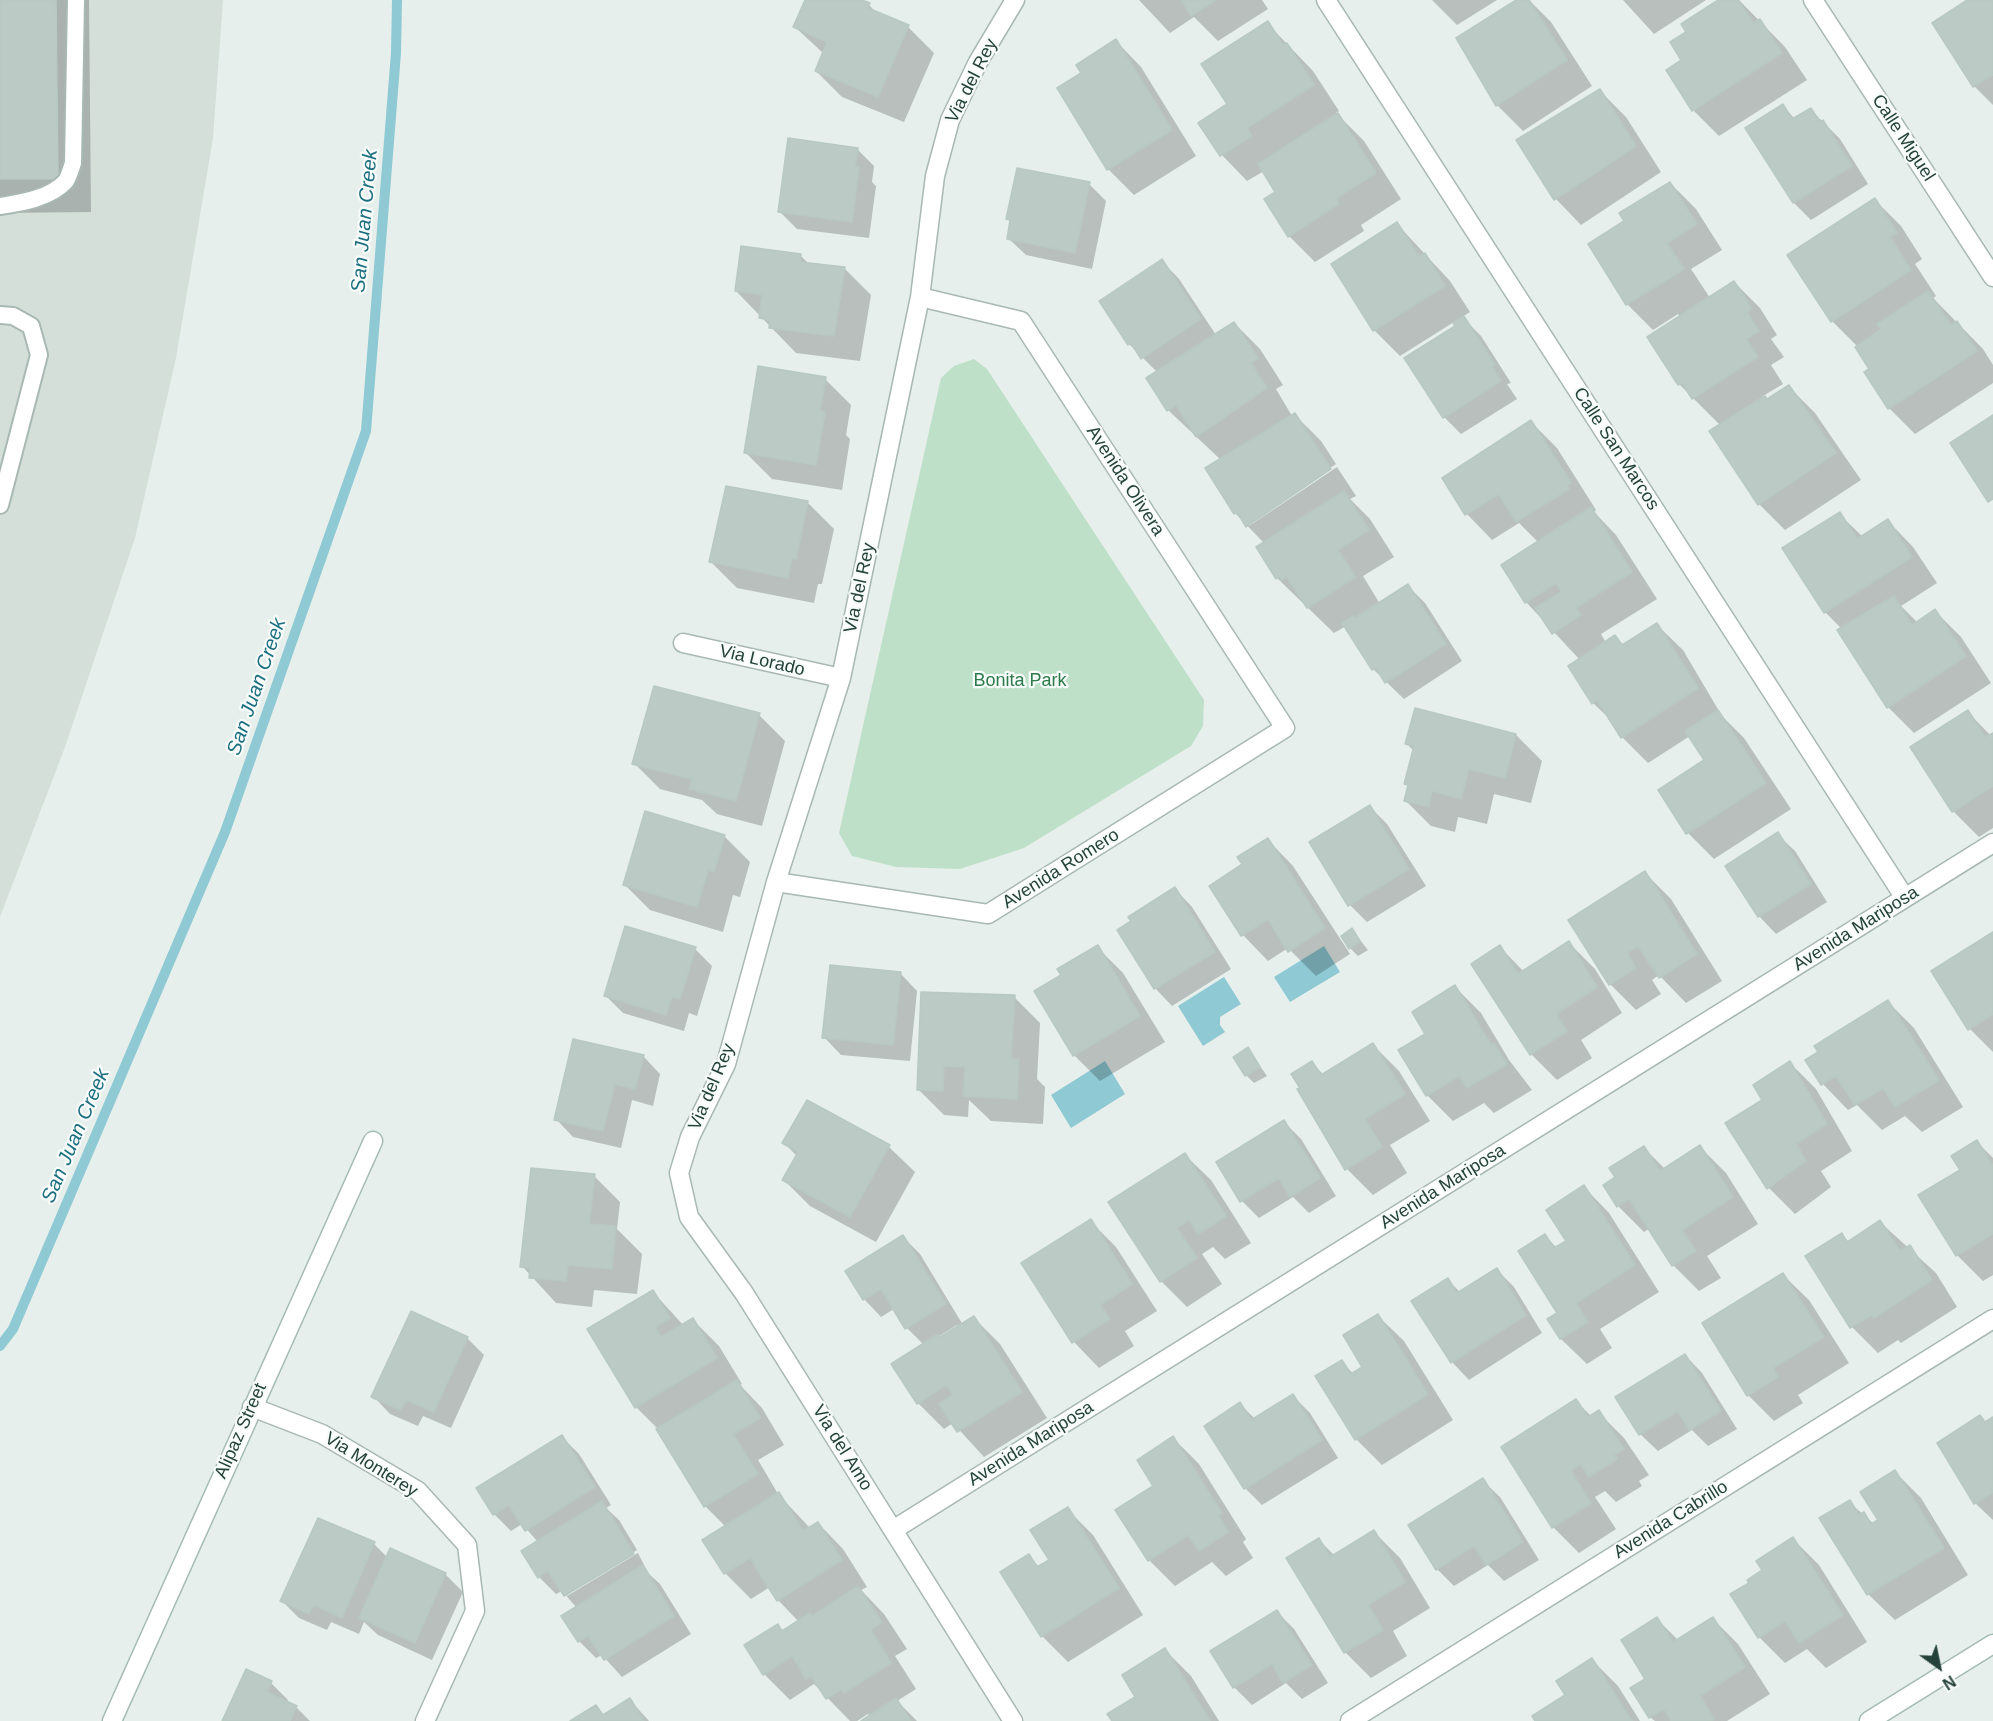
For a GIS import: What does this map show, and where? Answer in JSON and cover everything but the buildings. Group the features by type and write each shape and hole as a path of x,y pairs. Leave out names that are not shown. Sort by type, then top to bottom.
{"street":[{"name":"Via del Rey","path":"679,1173 690,1137 726,1064 776,882 842,678 920,297 935,176 950,120 978,62 1015,0"},
{"name":"Calle San Marcos","path":"1326,0 1905,898"},
{"name":"Calle Miguel","path":"1813,0 1993,277"},
{"name":"Avenida Olivera","path":"920,297 1021,321 1285,728"},
{"name":"Via Lorado","path":"683,643 842,678"},
{"name":"Avenida Romero","path":"776,882 988,914 1285,728"},
{"name":"Avenida Mariposa","path":"893,1530 1993,843"},
{"name":"Alipaz Street","path":"112,1721 373,1142"},
{"name":"Via del Amo","path":"679,1173 689,1217 744,1293 1013,1721"},
{"name":"Avenida Cabrillo","path":"1350,1721 1993,1319"},
{"name":"Via Monterey","path":"252,1407 322,1434 418,1491 467,1545 475,1611 425,1721"},
{"path":"1869,1721 1993,1644"}],"lane":[{"path":"0,206 20,203 52,192 66,180 73,163 76,0"},
{"path":"0,315 13,316 31,326 39,355 0,506"}],"shaded area":[{"path":"0,0 223,0 213,138 176,358 135,538 65,747 0,917"}],"green space":[{"name":"Bonita Park","path":"974,359 987,369 1204,700 1203,726 1191,746 1024,848 960,869 896,867 852,856 839,833 941,378 954,366"}],"water":[{"path":"1324,946 1340,972 1290,1002 1274,977"},
{"path":"1224,977 1241,1004 1220,1017 1220,1025 1225,1032 1203,1046 1178,1006"},
{"path":"1105,1061 1125,1094 1071,1128 1051,1095"}],"waterway":[{"name":"San Juan Creek","path":"0,1346 13,1329 225,832 366,431 396,53 397,0"}]}
